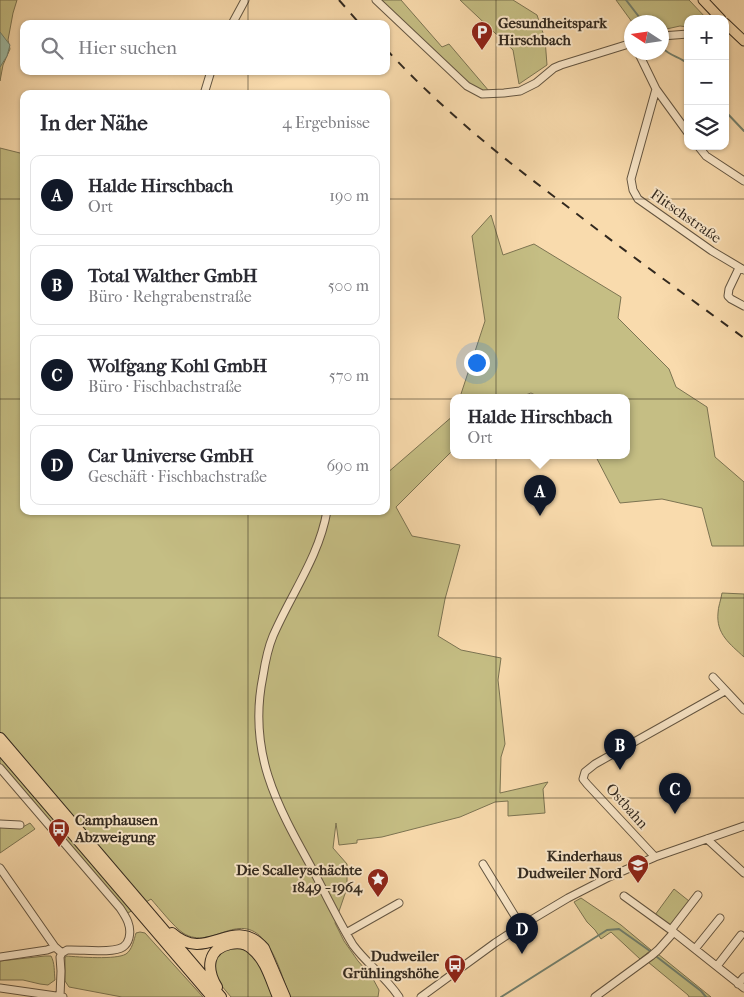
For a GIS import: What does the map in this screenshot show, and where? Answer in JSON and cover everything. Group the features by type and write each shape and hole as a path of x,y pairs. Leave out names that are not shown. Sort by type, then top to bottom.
{"highway":[{"path":"0,738 222,997"},
{"path":"0,749 211,996"},
{"path":"151,914 176,937 193,944 206,944 232,935 252,938 264,948 285,997"},
{"path":"222,997 211,976 210,964 217,949 234,943 251,947 256,952 266,969 278,997"}],"main road":[{"path":"705,3 717,15"},
{"path":"729,30 744,41"}],"street":[{"path":"234,20 245,0"},
{"path":"378,2 467,86 482,94 520,91 536,83 554,68 624,45"},
{"path":"669,35 684,34"},
{"path":"642,60 656,89 684,128"},
{"path":"205,90 210,75"},
{"name":"Flitschstraße","path":"656,89 631,179 633,190 638,199 643,203 712,251 742,269 729,289 728,296 744,306"},
{"path":"701,150 706,156 744,181"},
{"path":"326,515 317,548 272,637 259,698 259,732 268,778 278,804 346,933 360,954 382,975 399,997"},
{"path":"713,677 744,710"},
{"name":"Ostbahn","path":"655,857 587,784 583,779 585,772 595,764 725,691"},
{"path":"0,768 120,908 129,923 130,934 122,948 116,950 67,950 62,953 60,957 61,997 0,988"},
{"path":"0,824 20,825"},
{"path":"421,997 478,954 568,898 609,877 655,857 744,826"},
{"path":"707,839 744,873"},
{"path":"483,864 521,926"},
{"path":"0,868 62,953"},
{"path":"595,997 658,950 698,895"},
{"path":"624,896 672,931 741,986 744,977"},
{"path":"346,933 399,903"},
{"path":"695,949 720,918"},
{"path":"717,966 741,934"},
{"path":"0,957 56,947"}],"shaded area":[{"path":"0,0 17,0 8,40 10,49 3,65 0,81"},
{"path":"380,0 401,0 442,47 449,44 489,91 482,91 468,83"},
{"path":"460,0 513,0 537,15 545,39 547,65 519,84 513,50"},
{"path":"616,0 689,0 703,15 684,15 684,26 669,28 669,15 627,15"},
{"path":"0,32 10,45 7,56 0,67"},
{"path":"0,148 20,153 20,515 390,515 390,471 450,418 450,453 396,507 412,536 460,545 445,599 438,636 461,650 501,658 498,680 505,744 501,757 500,793 548,782 543,789 545,813 508,816 508,801 495,802 460,817 382,837 357,840 357,843 339,845 336,823 333,848 347,864 347,888 335,923 344,941 372,977 379,990 378,997 290,997 274,956 267,944 257,933 247,929 236,929 205,937 194,937 179,930 151,899 128,913 0,763"},
{"path":"491,215 503,255 534,244 621,297 618,318 669,369 676,387 707,407 715,457 744,482 744,546 712,546 702,508 662,499 620,503 597,459 630,459 630,394 461,394 485,321 472,236"},
{"path":"722,593 744,594 744,657 725,638 719,627 718,611"},
{"path":"30,823 35,829 0,853 0,827 21,828"},
{"path":"674,889 689,901 670,926 655,915"},
{"path":"581,898 621,925 651,950 640,959 611,932 601,939 574,902"},
{"path":"136,933 145,933 203,997 122,997 69,987 65,981 66,956 97,958 121,956 130,950"},
{"path":"242,946 258,961 273,997 231,997 216,979 214,963 218,955 225,950"},
{"path":"658,954 711,997 689,997 648,962"},
{"path":"51,956 54,968 55,980 48,985 23,980 0,980 0,961"}],"waterway":[{"path":"626,0 638,15"},
{"path":"669,54 684,61"},
{"path":"729,115 744,131"},
{"path":"501,997 607,930 619,929 650,951"},
{"path":"657,957 706,997"}],"railway":[{"path":"339,0 356,20"},
{"path":"390,53 427,91 494,150 744,338"}],"place":[{"name":"Gesundheitspark Hirschbach","path":"482,51"},
{"name":"Halde Hirschbach","path":"540,516"},
{"name":"Total Walther GmbH","path":"620,770"},
{"name":"Wolfgang Kohl GmbH","path":"675,814"},
{"name":"Camphausen Abzweigung","path":"59,848"},
{"name":"Kinderhaus Dudweiler Nord","path":"638,884"},
{"name":"Die Scalleyschächte 1849 - 1964","path":"378,898"},
{"name":"Car Universe GmbH","path":"522,954"},
{"name":"Dudweiler Grühlingshöhe","path":"455,984"}]}
